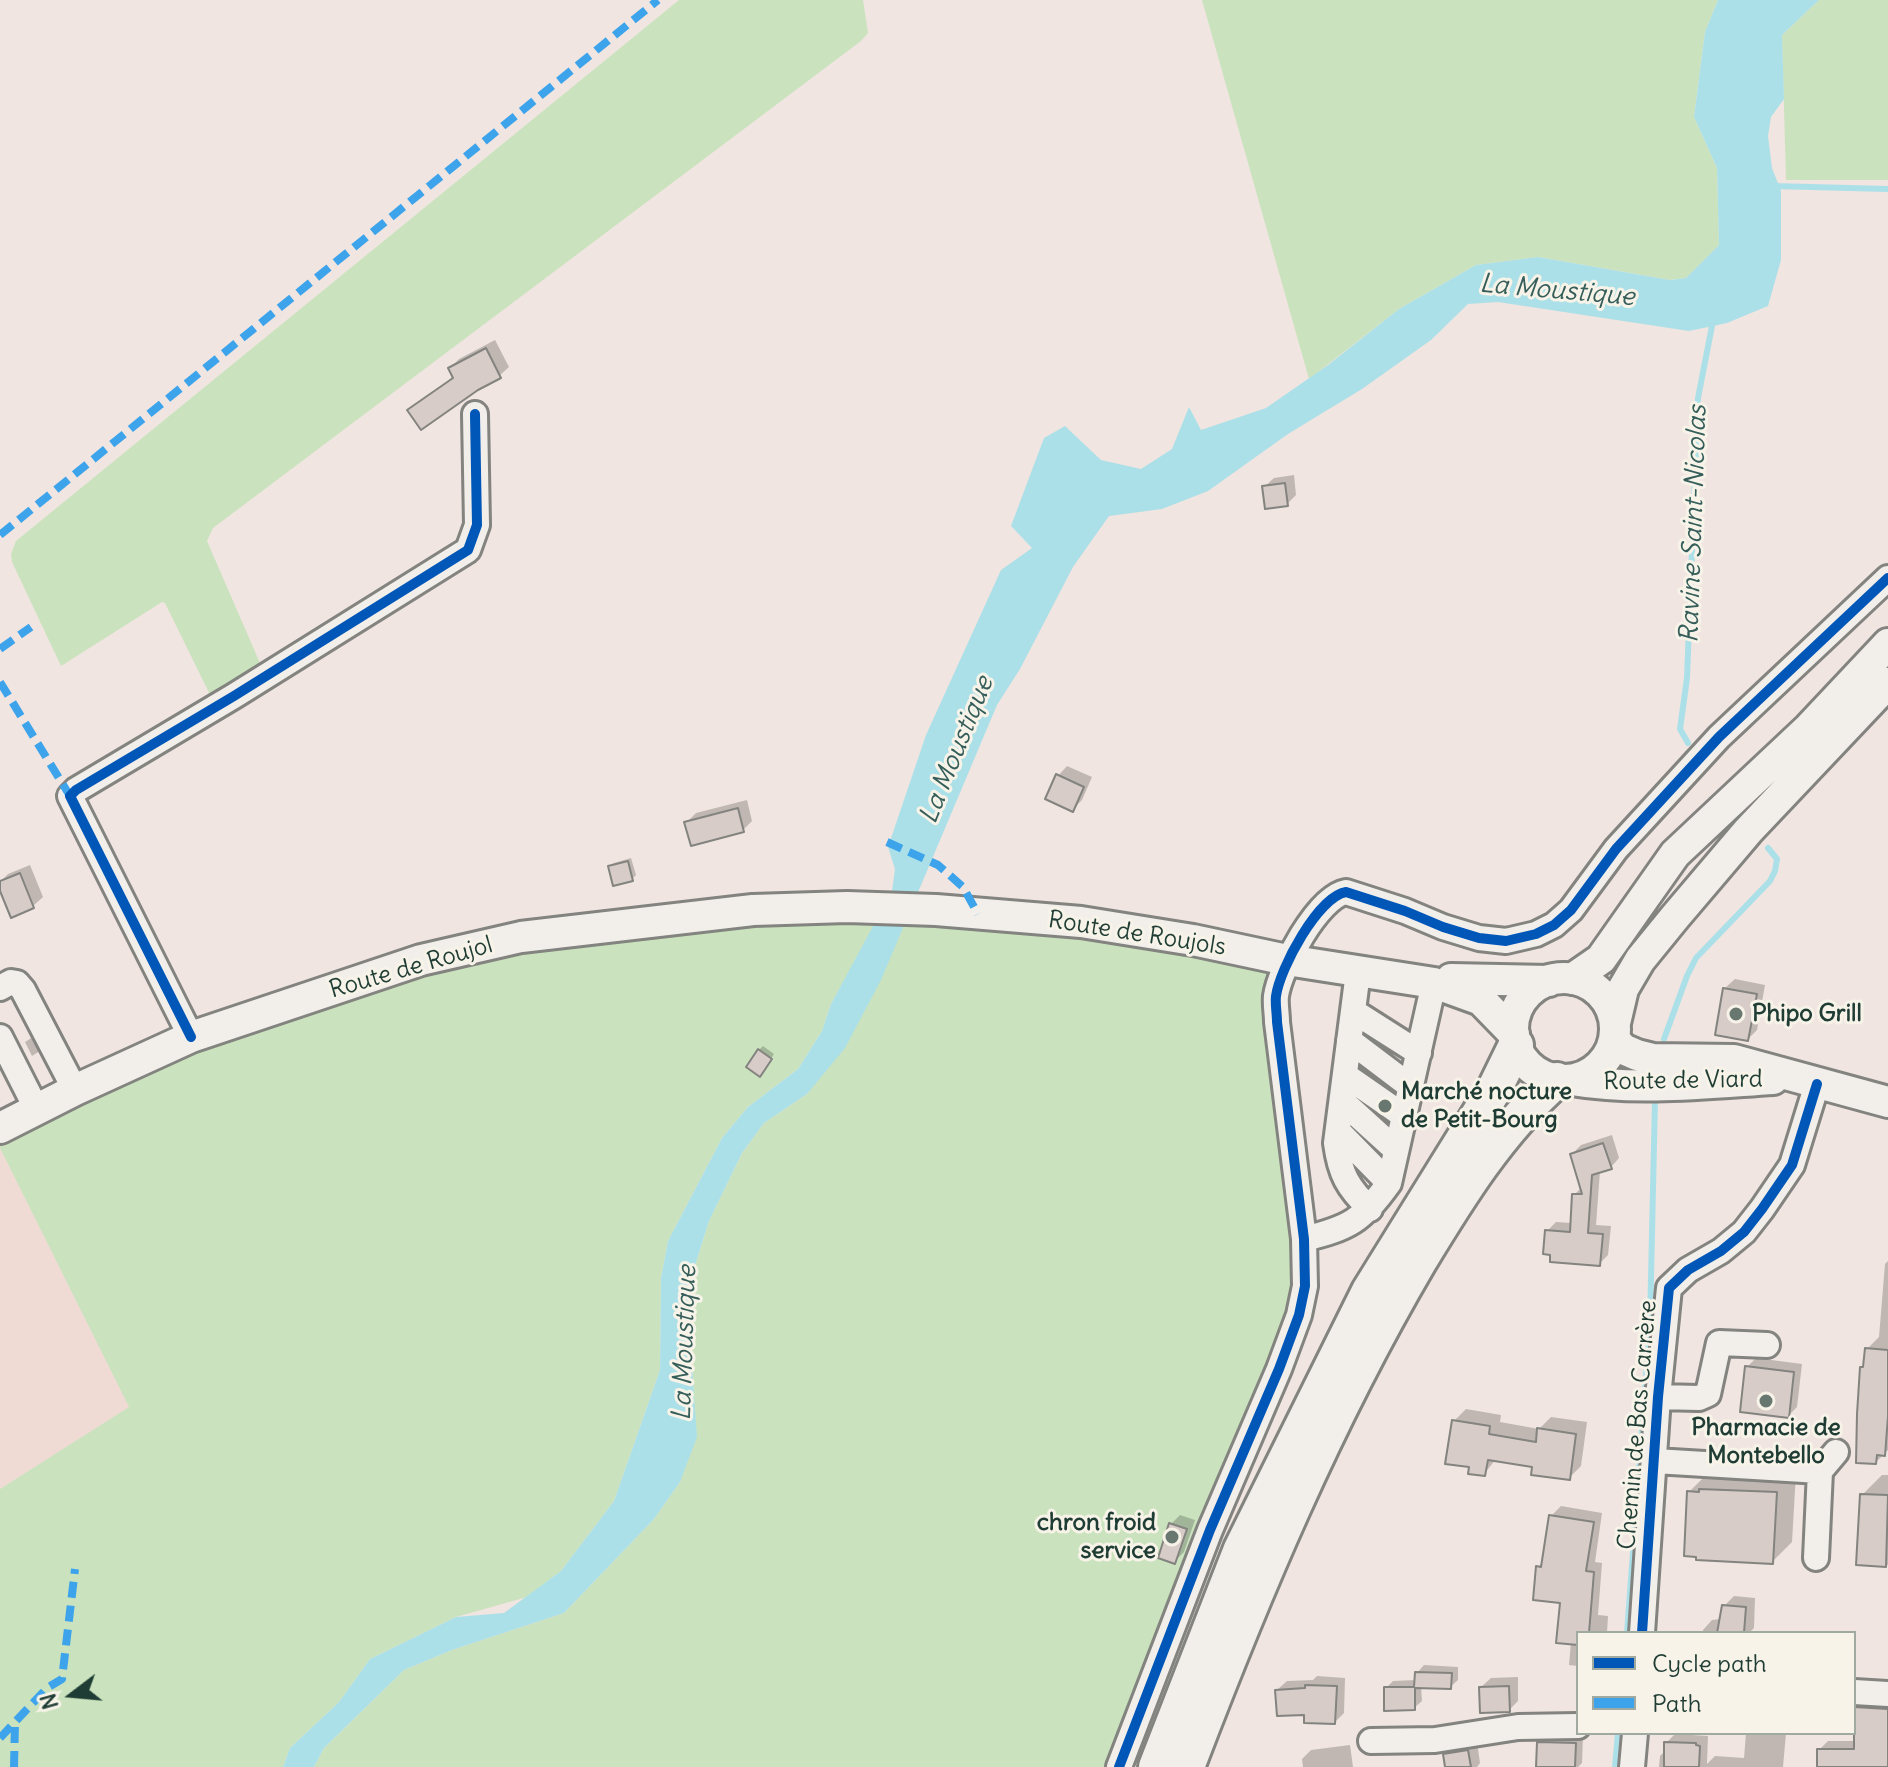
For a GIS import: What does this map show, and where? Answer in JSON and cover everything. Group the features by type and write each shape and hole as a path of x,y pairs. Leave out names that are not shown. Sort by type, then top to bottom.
{"highway":[{"path":"1156,1767 1241,1549 1369,1291 1495,1088 1515,1040"},
{"path":"1187,1767 1273,1553 1351,1385 1392,1310 1486,1155 1529,1106 1565,1080"}],"main road":[{"path":"1888,644 1808,729 1675,854 1601,959 1560,980 1539,985 1522,1001 1516,1013 1515,1040 1528,1064 1546,1077 1565,1080 1587,1075 1600,1066 1609,1054 1623,989 1640,960 1748,831 1888,683"},
{"name":"Route de Roujol","path":"0,1128 191,1037 421,960 521,937 753,910 847,907"},
{"name":"Route de Roujols","path":"847,907 936,910 1081,922 1193,940 1287,960 1430,981 1560,980"},
{"path":"1560,980 1595,989 1611,1010 1614,1031"},
{"name":"Route de Roujols","path":"1430,981 1481,1000 1515,1040"},
{"name":"Route de Viard","path":"1614,1031 1623,1049 1637,1055 1665,1059 1734,1060 1888,1102"},
{"name":"Route de Viard","path":"1565,1080 1593,1084 1806,1081"}],"street":[{"path":"191,1037 70,796 468,550 477,525 475,414"},
{"path":"1119,1767 1210,1530 1299,1315 1305,1286 1304,1239 1276,996 1287,960 1326,903 1335,894 1346,892 1479,938 1506,941 1536,934 1554,925 1571,910 1616,849 1719,737 1888,578"},
{"path":"1358,972 1338,1131 1338,1162 1350,1189 1370,1209"},
{"path":"1304,1239 1341,1230 1370,1209 1389,1183 1419,1053 1430,981"},
{"path":"0,988 11,982 17,983 23,990 75,1090"},
{"path":"1353,1011 1419,1053"},
{"path":"0,1037 37,1110"},
{"path":"1349,1040 1411,1087"},
{"path":"1345,1075 1404,1116"},
{"name":"Chemin de Bas Carrère","path":"1642,1631 1658,1397 1669,1288 1688,1270 1721,1251 1744,1232 1792,1165 1806,1081"},
{"path":"1342,1101 1396,1150"},
{"path":"1338,1131 1389,1183"},
{"path":"1658,1397 1699,1398 1708,1394 1719,1343 1767,1345"},
{"path":"1655,1461 1828,1461 1816,1558"},
{"path":"1856,1692 1888,1694"},
{"path":"1371,1741 1435,1740 1518,1727 1576,1726"},
{"path":"1632,1767 1635,1735"}],"shaded area":[{"path":"0,1148 130,1407 0,1489"}],"green space":[{"path":"679,0 863,0 868,33 213,528 207,541 266,677 216,707 162,602 61,666 12,562 11,554 16,541"},
{"path":"1202,0 1718,0 1705,32 1694,117 1717,168 1719,245 1686,278 1670,280 1538,257 1476,265 1399,309 1309,379"},
{"path":"1819,0 1888,0 1888,180 1786,180 1782,35"},
{"path":"908,917 1287,960 1276,996 1305,1286 1119,1767 314,1767 324,1748 404,1670 452,1650 564,1613 654,1519 680,1482 696,1432 692,1367 693,1272 709,1221 742,1153 764,1123 807,1094"},
{"path":"879,918 831,1004 822,1031 798,1069 748,1107 722,1138 668,1241 661,1278 660,1370 614,1501 561,1571 527,1597 456,1617 370,1659 339,1702 290,1748 283,1767 0,1767 0,1489 129,1407 0,1148 0,1128 191,1037 521,937"}],"water":[{"name":"La Moustique","path":"1718,0 1819,0 1782,35 1784,99 1771,117 1768,136 1772,168 1781,191 1781,260 1768,306 1727,323 1689,331 1498,302 1468,304 1431,340 1208,491 1162,509 1109,516 1073,567 1020,669 997,705 881,980 845,1048 807,1094 764,1123 742,1153 709,1221 693,1272 692,1367 697,1437 680,1482 654,1519 564,1613 452,1650 404,1670 324,1748 314,1767 283,1767 290,1748 339,1702 370,1659 456,1617 504,1613 561,1571 614,1501 660,1370 661,1278 668,1241 722,1138 748,1107 798,1069 822,1031 831,1004 892,891 895,869 888,847 926,735 1001,570 1032,548 1011,526 1044,438 1065,426 1101,460 1141,469 1172,449 1189,407 1201,430 1266,408 1328,365 1399,309 1476,265 1538,257 1670,280 1686,278 1719,245 1717,168 1694,117 1705,32"}],"building":[{"path":"486,348 501,378 478,390 421,430 407,410 453,378 448,368"},
{"path":"1285,483 1288,506 1265,509 1262,486"},
{"path":"1056,774 1084,787 1073,812 1045,799"},
{"path":"738,808 744,832 691,846 684,822"},
{"path":"628,861 633,881 613,886 608,866"},
{"path":"20,873 34,908 11,918 0,891 0,881"},
{"name":"Phipo Grill","path":"1723,988 1757,994 1748,1041 1715,1035"},
{"path":"758,1049 772,1059 760,1077 746,1067"},
{"path":"1603,1143 1612,1169 1592,1175 1588,1233 1603,1234 1600,1266 1550,1262 1550,1255 1543,1254 1545,1230 1570,1232 1572,1194 1582,1194 1570,1154"},
{"path":"1865,1348 1888,1350 1885,1456 1877,1455 1876,1464 1856,1463 1860,1367 1863,1367"},
{"name":"Pharmacie de Montebello","path":"1745,1366 1794,1372 1789,1418 1740,1412"},
{"path":"1452,1420 1490,1426 1489,1434 1536,1442 1537,1428 1576,1434 1570,1480 1531,1475 1532,1467 1488,1460 1485,1476 1468,1474 1469,1467 1445,1464"},
{"path":"1699,1489 1777,1492 1773,1564 1696,1560 1696,1557 1684,1556 1687,1491 1699,1492"},
{"path":"1860,1494 1888,1495 1886,1567 1856,1565"},
{"path":"1549,1515 1594,1522 1586,1571 1594,1572 1589,1631 1576,1631 1576,1645 1556,1643 1560,1603 1533,1600 1536,1566 1541,1567"},
{"path":"1169,1523 1187,1529 1175,1564 1158,1558"},
{"path":"1722,1605 1746,1607 1744,1631 1717,1631"},
{"path":"1415,1672 1452,1673 1451,1689 1415,1688 1415,1710 1384,1711 1384,1687 1414,1687"},
{"path":"1305,1685 1337,1686 1335,1724 1304,1723 1304,1715 1277,1716 1275,1690 1305,1688"},
{"path":"1509,1686 1510,1712 1480,1713 1479,1687"},
{"path":"1856,1707 1888,1709 1888,1767 1817,1767 1817,1749 1854,1749"},
{"path":"1537,1742 1576,1743 1575,1767 1536,1767"},
{"path":"1664,1742 1696,1743 1700,1746 1699,1767 1664,1767"},
{"path":"1468,1750 1471,1767 1445,1767 1443,1754"}],"waterway":[{"path":"1772,186 1888,189"},
{"name":"Ravine Saint-Nicolas","path":"1688,743 1680,729 1687,678 1698,398 1712,326 1710,319"},
{"name":"Ravine Saint-Nicolas","path":"1664,1039 1696,958 1770,881 1777,859 1768,848"},
{"name":"Ravine Saint-Nicolas","path":"1627,1631 1650,1323 1655,1100"},
{"name":"Ravine Saint-Nicolas","path":"1615,1767 1618,1735"}],"marked path":[{"path":"0,535 658,0"},
{"path":"0,649 31,627"},
{"path":"0,682 70,796"},
{"path":"887,842 938,865 963,887 978,914"},
{"path":"0,1738 47,1688 62,1679 75,1569"},
{"path":"14,1767 15,1723"}],"cycle path":[{"path":"191,1037 70,796 468,550 477,525 475,414"},
{"path":"1119,1767 1210,1530 1299,1315 1305,1286 1304,1239 1276,999 1285,969 1302,935 1324,906 1346,892 1479,938 1506,941 1536,934 1554,925 1571,910 1616,849 1719,737 1888,578"},
{"path":"1642,1631 1658,1397 1669,1288 1688,1270 1721,1251 1744,1232 1762,1209 1792,1165 1817,1084"}],"place":[{"name":"Phipo Grill","path":"1736,1014"},
{"name":"Marché nocture de Petit-Bourg","path":"1385,1106"},
{"name":"Pharmacie de Montebello","path":"1766,1401"},
{"name":"chron froid service","path":"1172,1537"}]}
